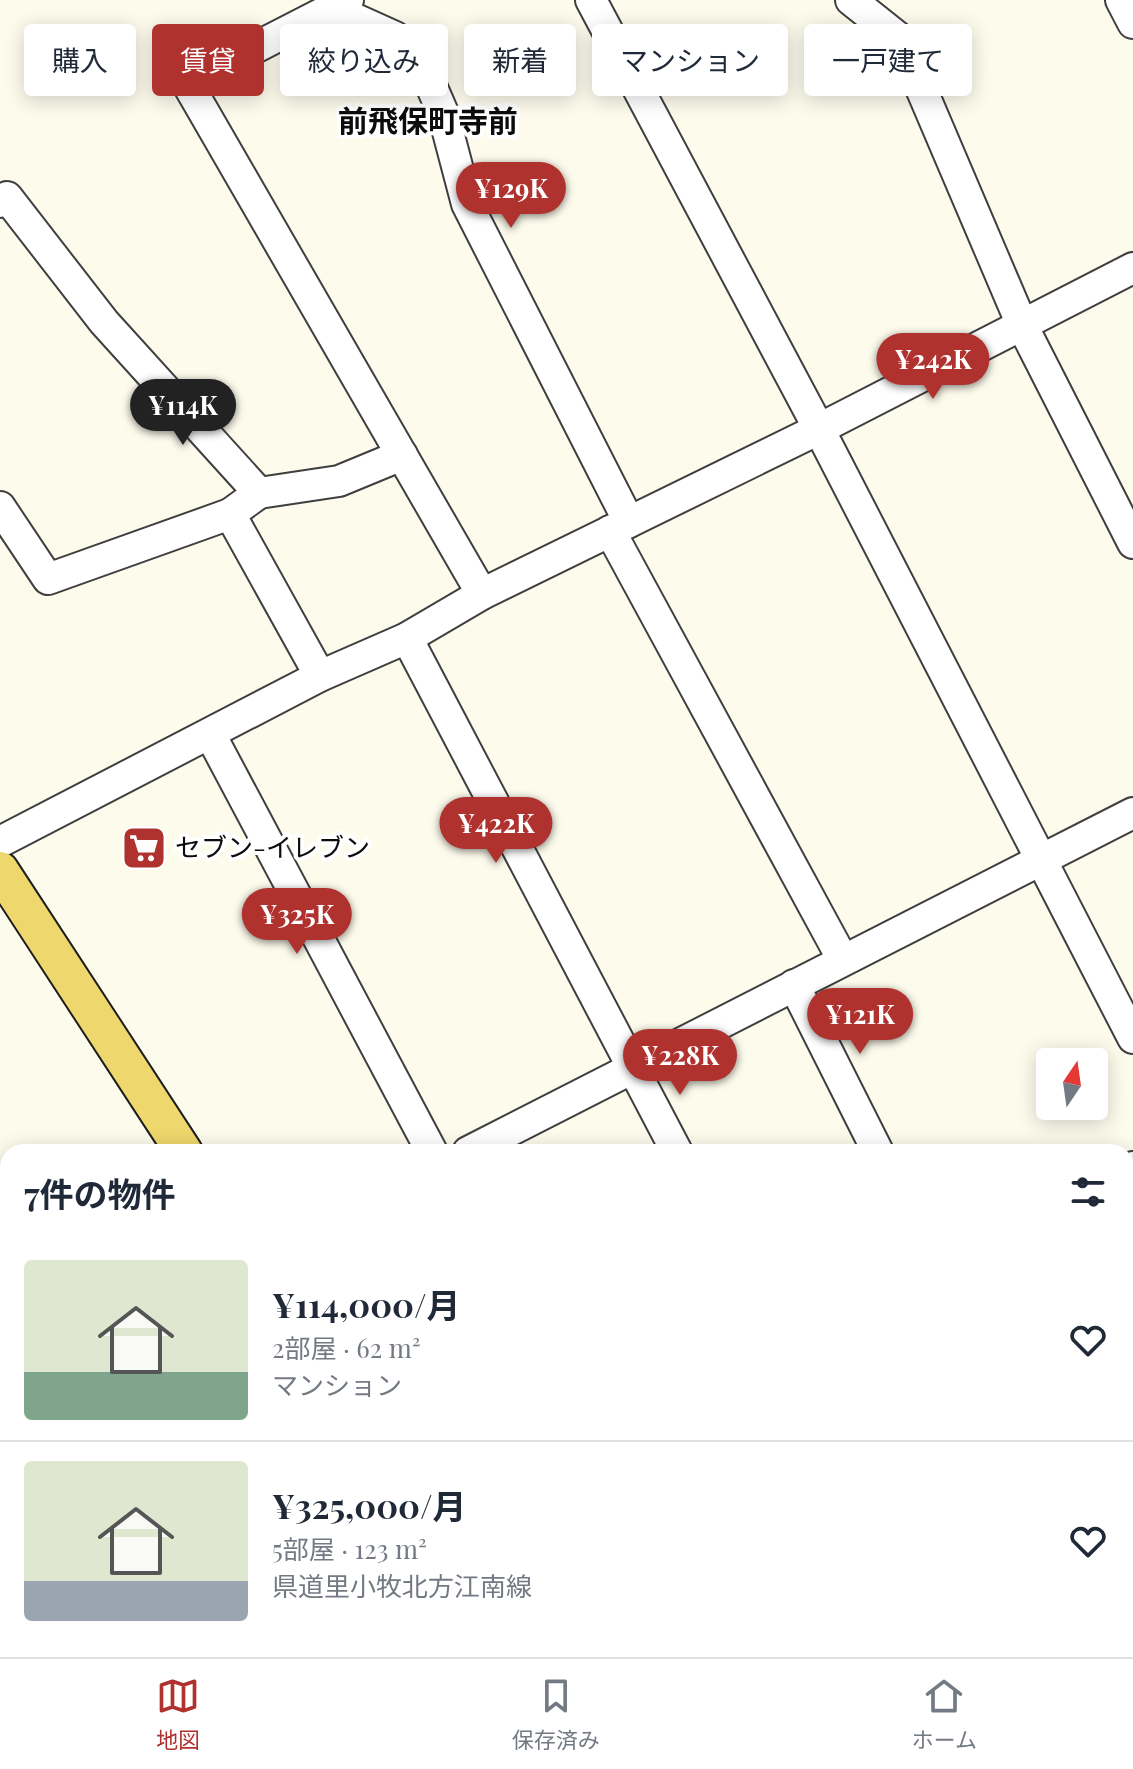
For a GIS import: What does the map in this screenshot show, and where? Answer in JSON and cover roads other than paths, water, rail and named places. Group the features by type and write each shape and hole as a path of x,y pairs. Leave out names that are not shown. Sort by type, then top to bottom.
{"main road":[{"path":"0,870 179,1144"}],"street":[{"path":"591,0 819,429 1133,1038"},
{"path":"851,0 900,39 1022,325 1133,543"},
{"path":"1121,0 1133,23"},
{"path":"482,594 187,83 341,4 395,37 427,76 443,113 467,204 620,526 843,960"},
{"path":"2,195 104,322 259,493"},
{"path":"0,842 320,676 407,638 482,594 819,429 1133,268"},
{"path":"0,507 48,579 230,514 259,493 339,481 402,455"},
{"path":"230,514 320,676"},
{"path":"407,638 673,1144"},
{"path":"210,734 428,1144"},
{"path":"484,1144 1133,813"},
{"path":"794,985 874,1144"}],"place":[{"name":"セブン-イレブン","path":"144,848"}],"district":[{"name":"前飛保町寺前","path":"428,122"}]}
